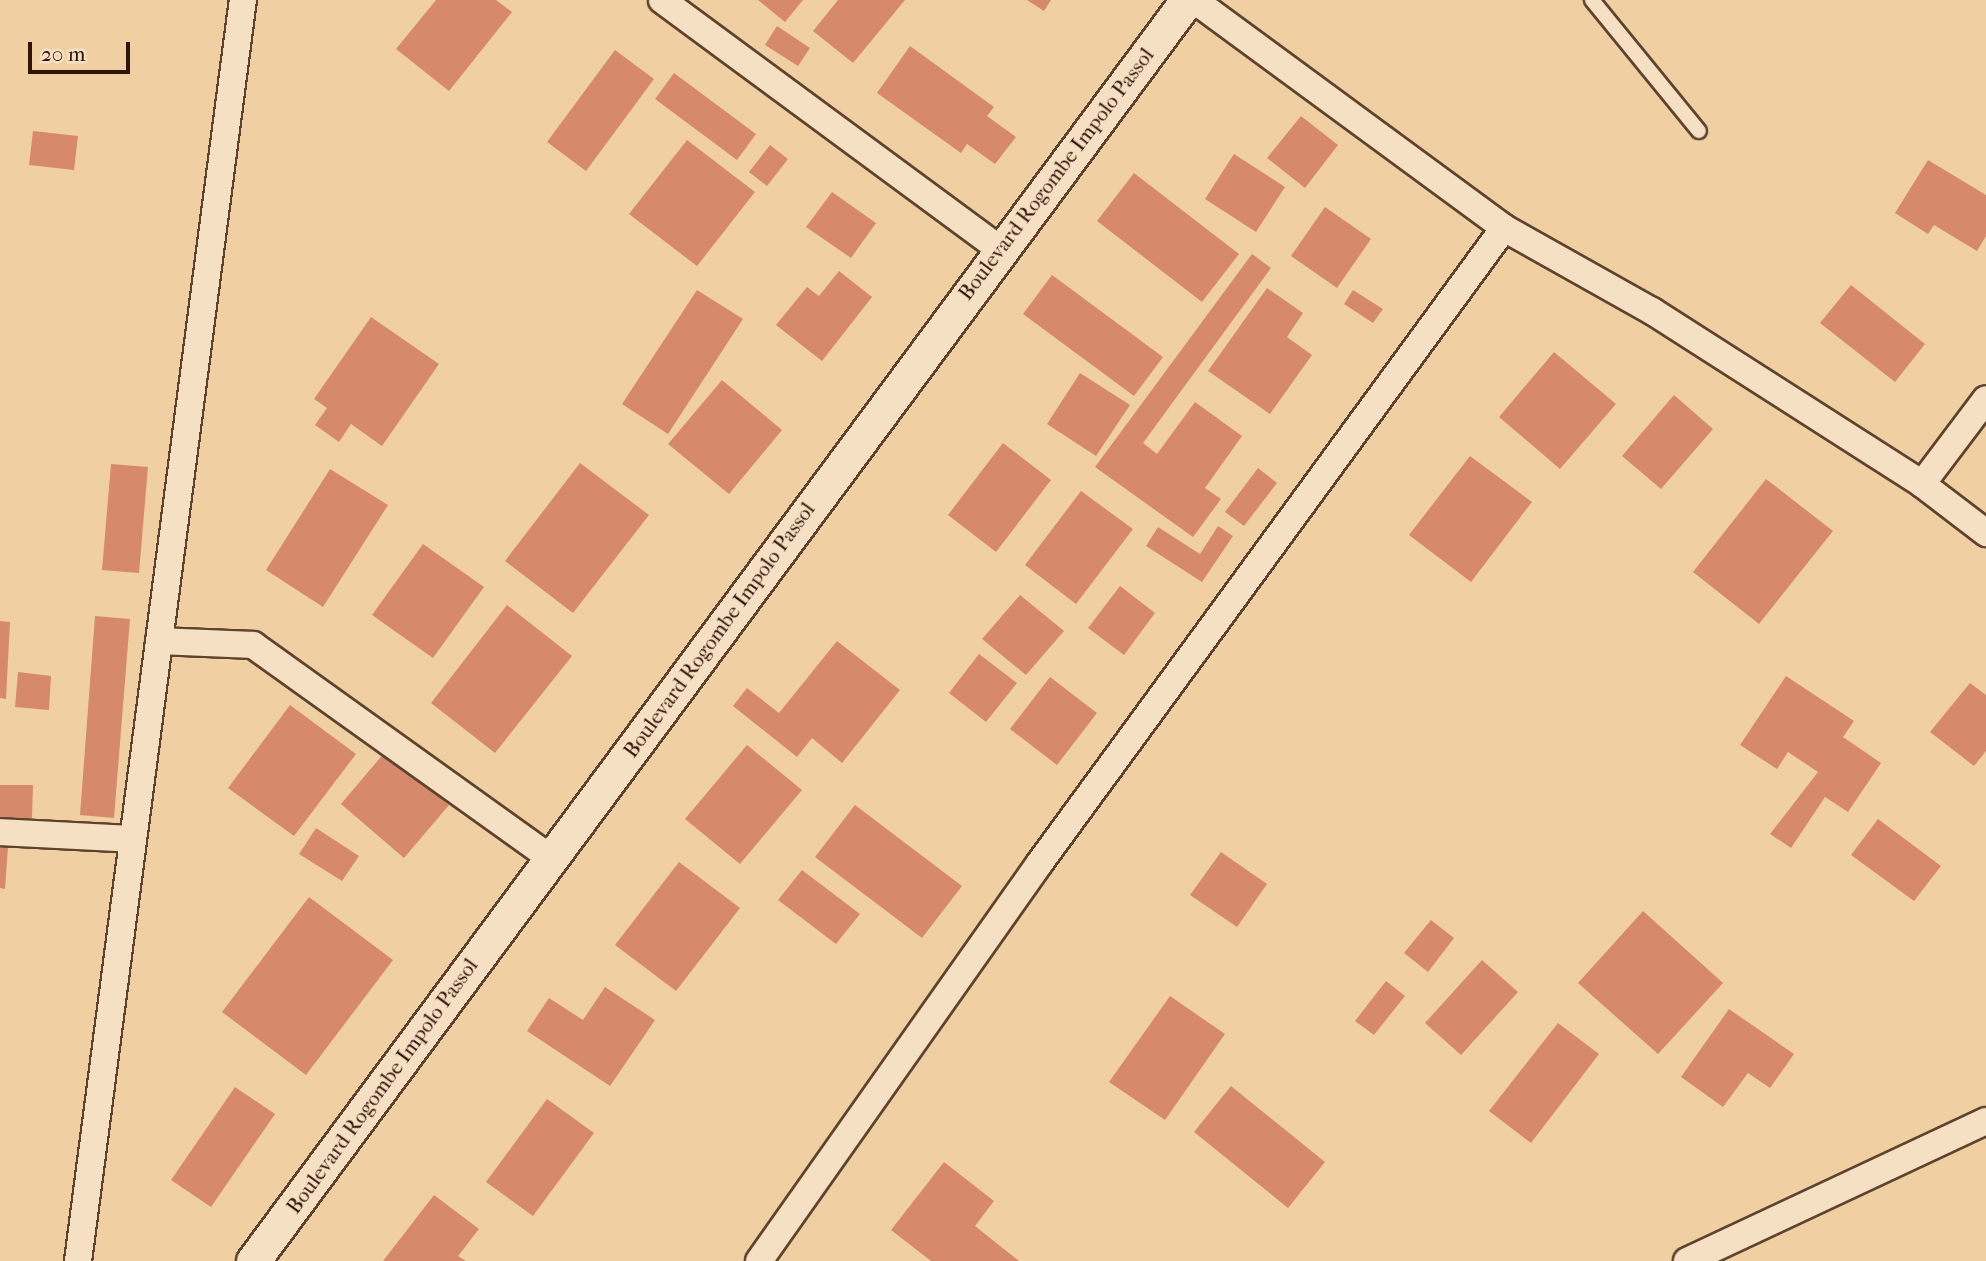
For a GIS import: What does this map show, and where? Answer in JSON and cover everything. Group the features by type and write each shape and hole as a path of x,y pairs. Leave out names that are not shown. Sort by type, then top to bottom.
{"street":[{"path":"78,1261 243,0"},
{"path":"662,0 1000,249"},
{"name":"Boulevard Rogombe Impolo Passol","path":"253,1261 1187,0"},
{"path":"1194,0 1504,228 1652,311 1922,484 1986,533"},
{"path":"759,1261 1039,864 1504,228"},
{"path":"1922,484 1986,399"},
{"path":"159,641 253,645 550,858"},
{"path":"0,832 133,839"},
{"path":"1687,1261 1986,1121"}],"lane":[{"path":"1592,0 1699,131"}],"building":[{"path":"436,0 496,0 512,12 449,91 396,49"},
{"path":"758,0 803,0 785,22"},
{"path":"838,0 905,0 853,63 813,31"},
{"path":"1027,0 1051,0 1044,11"},
{"path":"777,26 810,48 798,66 765,45"},
{"path":"910,46 994,107 987,116 1016,137 995,164 967,144 961,153 877,93"},
{"path":"615,50 654,79 586,171 547,142"},
{"path":"674,73 756,134 737,160 655,99"},
{"path":"1301,116 1338,145 1305,188 1267,158"},
{"path":"33,131 78,136 74,170 29,165"},
{"path":"687,140 755,192 697,266 629,214"},
{"path":"770,145 788,159 767,186 749,172"},
{"path":"1234,154 1285,187 1256,232 1205,199"},
{"path":"1928,160 1986,195 1986,236 1977,251 1934,225 1928,234 1895,213"},
{"path":"1134,173 1239,254 1202,302 1097,221"},
{"path":"832,192 876,223 851,258 806,227"},
{"path":"1325,207 1371,239 1337,288 1291,256"},
{"path":"1252,254 1271,268 1143,443 1157,454 1195,402 1242,436 1205,488 1221,499 1193,537 1095,467"},
{"path":"839,271 872,297 822,361 776,325 807,287 819,296"},
{"path":"1052,275 1163,357 1134,396 1023,314"},
{"path":"1851,285 1925,344 1895,382 1820,323"},
{"path":"1267,288 1303,313 1287,337 1312,355 1270,414 1208,371"},
{"path":"697,290 743,319 668,434 622,404"},
{"path":"1353,290 1383,309 1373,323 1344,304"},
{"path":"371,317 439,364 382,446 351,424 339,442 315,425 327,408 314,399"},
{"path":"1554,352 1616,404 1560,469 1499,417"},
{"path":"1080,373 1130,405 1096,456 1047,424"},
{"path":"722,380 782,430 729,494 668,444"},
{"path":"1674,395 1713,429 1661,489 1622,456"},
{"path":"1003,443 1051,480 996,552 948,515"},
{"path":"1470,456 1532,502 1471,582 1409,535"},
{"path":"580,463 649,515 573,613 505,561"},
{"path":"111,464 148,467 139,573 102,570"},
{"path":"1258,468 1277,483 1244,526 1225,512"},
{"path":"330,469 388,505 323,607 266,570"},
{"path":"1766,479 1833,531 1759,624 1693,572"},
{"path":"1081,491 1133,529 1076,604 1025,565"},
{"path":"1218,526 1233,536 1202,582 1146,546 1158,527 1200,554"},
{"path":"423,544 484,587 433,658 372,615"},
{"path":"1120,586 1155,613 1124,655 1088,628"},
{"path":"1020,595 1064,631 1026,675 982,639"},
{"path":"507,605 572,656 495,753 431,703"},
{"path":"95,616 130,619 114,818 80,815"},
{"path":"0,621 10,622 6,699 0,698"},
{"path":"837,641 900,690 842,763 812,738 797,757 733,706 747,688 779,713"},
{"path":"979,654 1017,683 986,722 949,693"},
{"path":"18,672 51,676 49,710 15,707"},
{"path":"1786,676 1854,721 1843,737 1881,763 1848,812 1825,797 1791,848 1770,834 1818,772 1788,752 1777,769 1740,745"},
{"path":"1050,677 1097,713 1057,765 1010,729"},
{"path":"1970,683 1986,695 1986,751 1974,766 1930,732"},
{"path":"290,705 356,754 294,836 228,788"},
{"path":"747,745 802,790 740,864 685,819"},
{"path":"385,752 449,805 404,858 341,804"},
{"path":"0,785 33,785 32,818 0,818"},
{"path":"855,805 962,886 922,938 815,857"},
{"path":"1878,819 1941,866 1914,901 1851,855"},
{"path":"316,828 359,856 342,881 299,854"},
{"path":"0,846 8,847 5,889 0,888"},
{"path":"1221,852 1267,884 1237,927 1190,895"},
{"path":"679,862 740,908 676,991 615,945"},
{"path":"802,870 860,914 836,944 778,900"},
{"path":"309,897 393,960 306,1075 222,1012"},
{"path":"1643,911 1723,983 1658,1054 1578,983"},
{"path":"1431,920 1454,938 1428,972 1404,953"},
{"path":"1482,960 1518,992 1461,1055 1425,1023"},
{"path":"1386,981 1405,996 1374,1035 1355,1021"},
{"path":"605,987 655,1020 610,1086 527,1031 549,998 583,1020"},
{"path":"1170,996 1225,1034 1165,1120 1109,1082"},
{"path":"1729,1009 1794,1054 1770,1088 1748,1073 1723,1107 1681,1077"},
{"path":"1558,1023 1599,1054 1531,1143 1489,1111"},
{"path":"1231,1086 1325,1162 1288,1208 1194,1132"},
{"path":"235,1087 275,1114 211,1207 171,1180"},
{"path":"547,1099 594,1133 533,1216 486,1182"},
{"path":"944,1162 994,1201 975,1226 1019,1261 931,1261 891,1230"},
{"path":"434,1195 479,1229 458,1256 466,1261 383,1261"}]}
